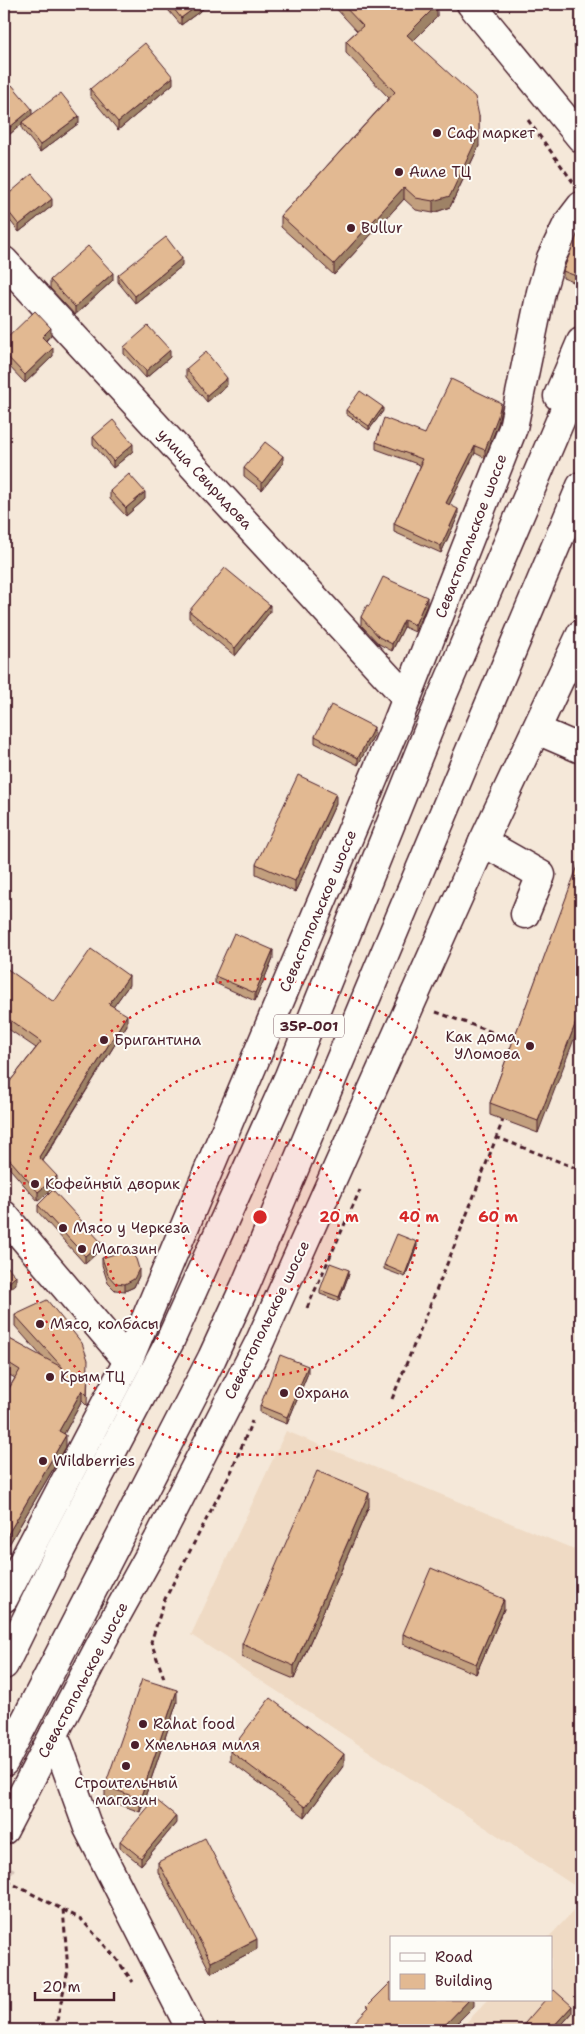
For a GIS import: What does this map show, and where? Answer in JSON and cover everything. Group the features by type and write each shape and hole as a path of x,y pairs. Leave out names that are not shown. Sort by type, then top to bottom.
{"main road":[{"path":"471,4 581,138"},
{"name":"Севастопольское шоссе","path":"4,1598 112,1394 142,1332 407,698 513,428 541,292 551,258 568,223 581,206"},
{"name":"улица Свиридова","path":"4,261 407,698"},
{"path":"517,525 546,423 581,342"},
{"name":"35Р-001","path":"4,1665 61,1549 170,1341 289,1076 441,699 581,372"},
{"name":"35Р-001","path":"4,1762 212,1358 246,1284 581,486"},
{"path":"560,536 581,505"},
{"name":"Севастопольское шоссе","path":"4,1830 158,1540 260,1341 483,842 581,634"},
{"path":"537,730 581,749"},
{"path":"483,842 541,874 524,914"},
{"path":"4,1215 102,1327 128,1361"},
{"path":"102,1327 123,1335 142,1332"},
{"path":"102,1327 111,1356 113,1373 112,1394"},
{"path":"54,1734 88,1828 191,2030"},
{"path":"35,1770 44,1766 53,1766 69,1775"}],"path":[{"path":"435,1012 518,1042"},
{"path":"392,1399 503,1120"},
{"path":"496,1137 581,1170"},
{"path":"164,1678 151,1642 165,1599 232,1470 254,1418"},
{"path":"7,1881 80,1919 115,1957 139,1989"},
{"path":"55,2030 68,1970 63,1909"}],"shaded area":[{"path":"286,1431 581,1552 581,1890 191,1635"},
{"path":"581,1903 581,2030 459,2030 486,2002 552,2002 552,1936 550,1936"}],"building":[{"path":"170,4 200,4 181,18"},
{"name":"Аиле ТЦ","path":"342,4 436,4 407,35 475,97 479,116 479,134 450,196 433,201 416,198 404,187 334,264 281,216 395,92 346,41 363,26"},
{"path":"581,30 581,45 575,41"},
{"path":"145,43 173,77 118,122 90,89"},
{"path":"12,85 32,109 4,132 4,92"},
{"path":"61,93 79,116 40,145 22,122"},
{"path":"32,174 52,199 19,225 4,206 4,198"},
{"path":"581,225 581,278 563,271"},
{"path":"166,237 182,258 135,296 118,275"},
{"path":"88,246 113,273 75,307 50,280"},
{"path":"35,311 51,328 42,337 53,348 25,375 4,353 4,341"},
{"path":"148,326 170,350 146,371 124,347"},
{"path":"206,352 227,378 207,395 186,369"},
{"path":"451,379 501,403 485,450 475,446 446,503 458,509 441,546 394,524 422,463 420,463 422,459 376,442 384,418 425,434"},
{"path":"360,391 383,407 369,426 346,410"},
{"path":"113,420 133,444 113,461 93,437"},
{"path":"265,442 283,456 262,483 244,468"},
{"path":"129,474 145,492 126,508 110,491"},
{"path":"225,568 270,605 235,648 189,611"},
{"path":"383,577 427,597 415,625 404,620 392,644 379,637 361,617 367,605 369,606"},
{"path":"331,705 374,727 358,758 315,736"},
{"path":"298,775 336,793 295,881 256,864"},
{"path":"581,859 581,1009 538,1121 490,1103"},
{"path":"234,933 273,950 255,993 215,976"},
{"path":"91,949 129,976 109,1004 127,1015 39,1157 57,1176 38,1192 4,1153 4,1089 41,1042 4,1016 4,971 6,968 54,1002"},
{"path":"53,1190 101,1242 85,1256 38,1205"},
{"path":"397,1234 417,1242 405,1274 384,1265"},
{"path":"121,1252 132,1254 136,1259 139,1269 134,1279 125,1284 115,1283 108,1275 102,1258"},
{"path":"4,1263 16,1276 4,1287"},
{"path":"330,1263 349,1270 339,1297 320,1290"},
{"path":"47,1300 82,1343 88,1360 87,1395 82,1390 59,1431 66,1435 4,1541 4,1397 20,1370 4,1360 4,1336 63,1368 15,1315"},
{"name":"Охрана","path":"280,1355 308,1366 287,1417 260,1406"},
{"path":"581,1392 581,1414 575,1412"},
{"path":"317,1471 369,1493 294,1666 242,1644"},
{"path":"431,1568 504,1599 476,1664 403,1634"},
{"path":"142,1679 177,1690 140,1799 105,1786"},
{"path":"270,1698 344,1754 305,1807 230,1751"},
{"path":"155,1799 176,1816 141,1858 120,1841"},
{"path":"205,1838 257,1939 211,1962 158,1862"},
{"path":"390,1983 390,2002 467,2002 440,2030 347,2030 369,2007 367,2006"},
{"path":"554,1990 572,2006 550,2030 534,2030 525,2023 543,2002 552,2002 552,1992"}],"place":[{"name":"Саф маркет","path":"437,133"},
{"name":"Аиле ТЦ","path":"399,172"},
{"name":"Bullur","path":"351,228"},
{"name":"Бригантина","path":"104,1040"},
{"name":"Как дома, УЛомова","path":"530,1046"},
{"name":"Кофейный дворик","path":"35,1184"},
{"name":"Мясо у Черкеза","path":"63,1228"},
{"name":"Магазин","path":"82,1249"},
{"name":"Мясо, колбасы","path":"40,1324"},
{"name":"Крым ТЦ","path":"50,1377"},
{"name":"Охрана","path":"284,1393"},
{"name":"Wildberries","path":"43,1461"},
{"name":"Rahat food","path":"143,1724"},
{"name":"Хмельная миля","path":"135,1745"},
{"name":"Строительный магазин","path":"126,1766"}]}
